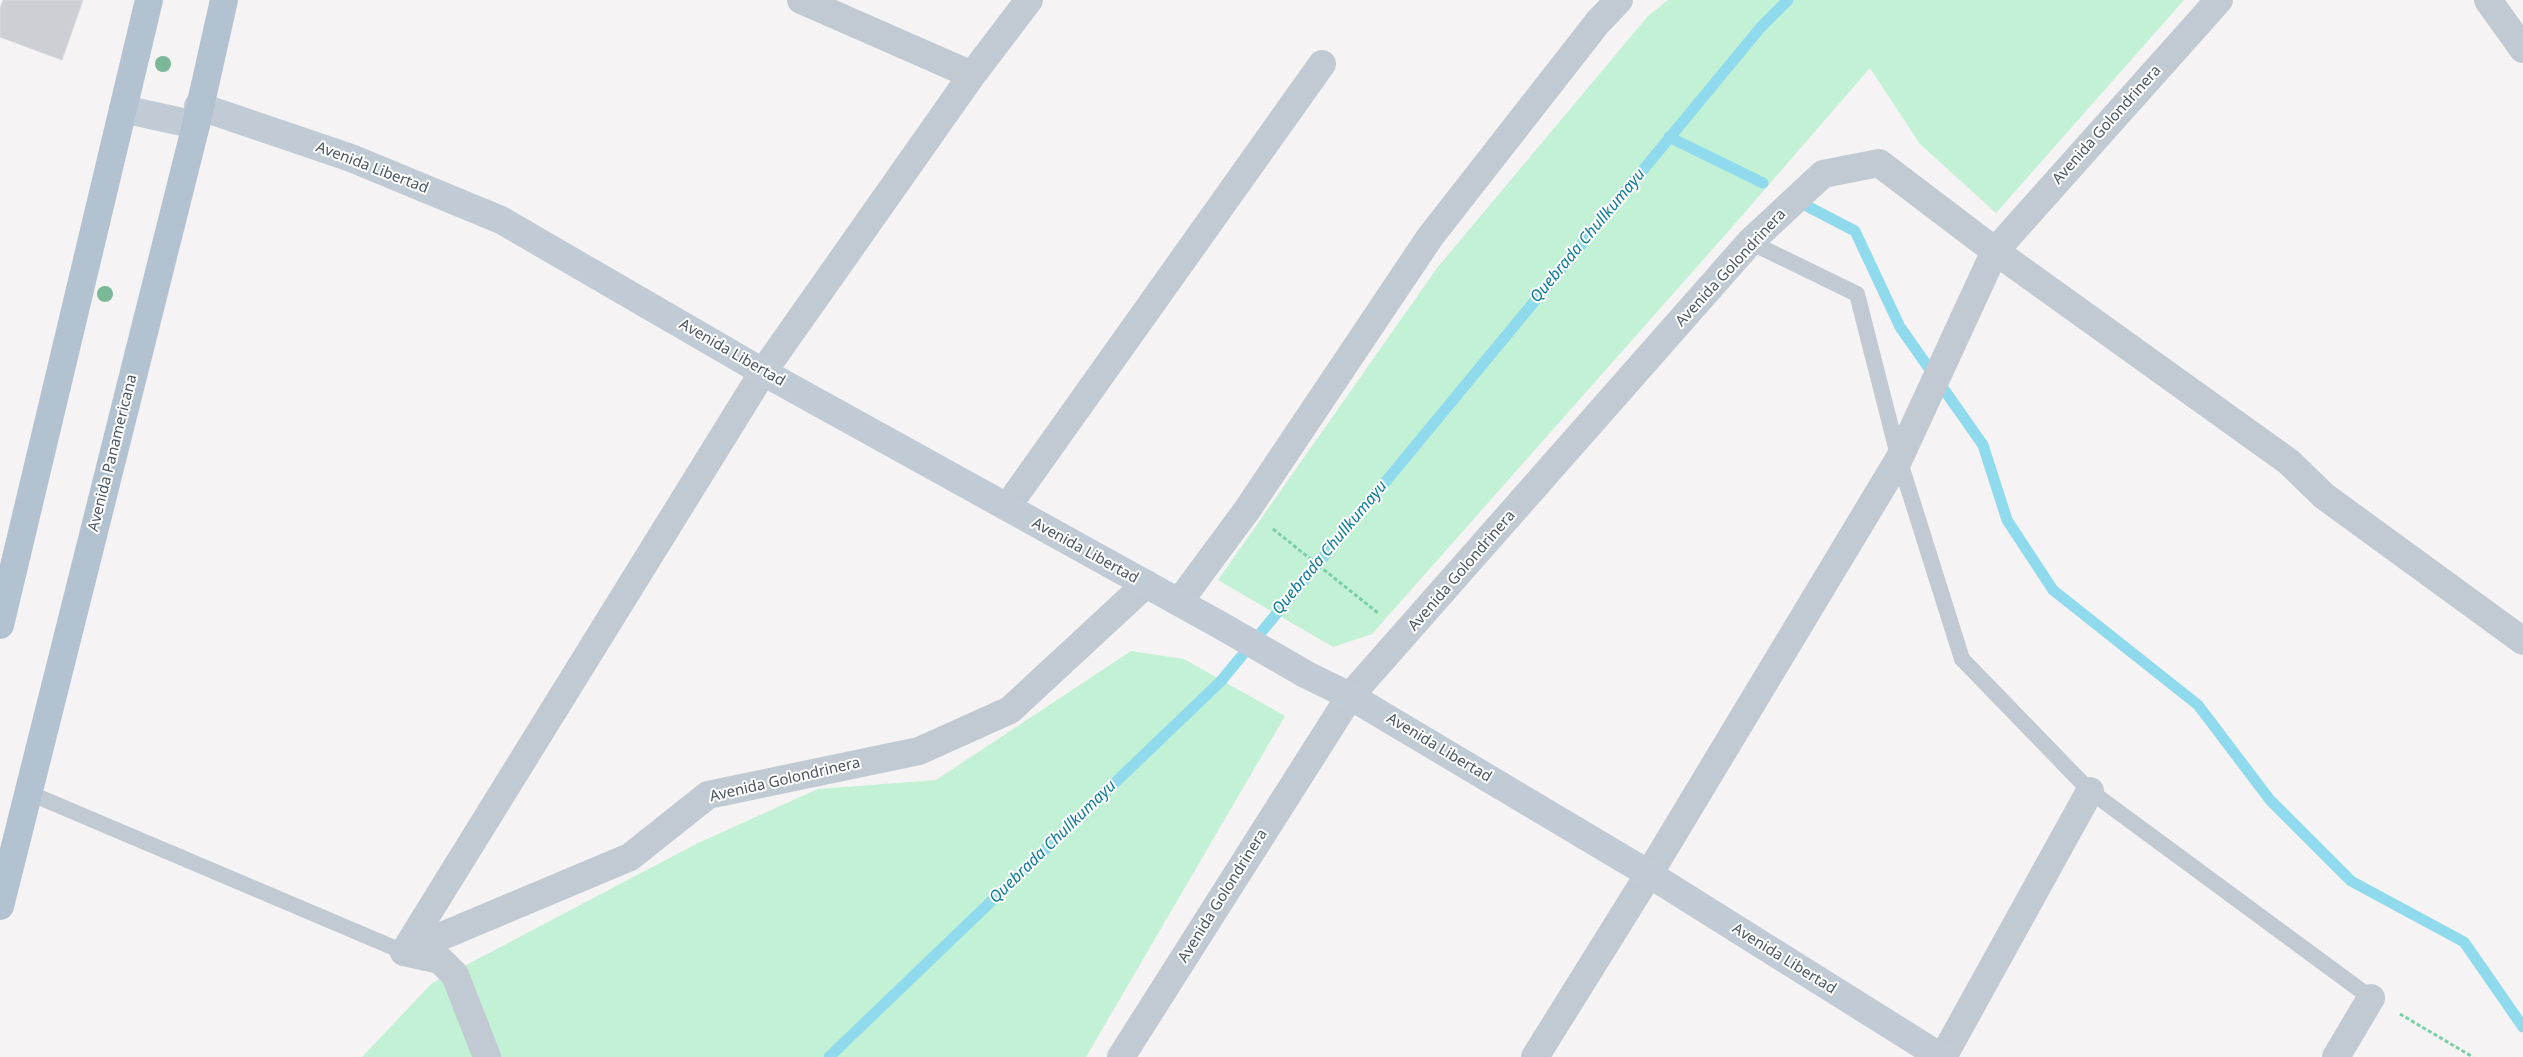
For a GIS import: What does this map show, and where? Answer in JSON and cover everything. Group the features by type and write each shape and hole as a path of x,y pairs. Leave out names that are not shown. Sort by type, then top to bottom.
{"main road":[{"path":"0,625 149,0"},
{"name":"Avenida Panamericana","path":"0,906 197,116 224,0"},
{"name":"Avenida Libertad","path":"123,109 197,116 351,158 501,220 763,372 1220,624 1307,675 1350,696 1649,874 1942,1057"}],"street":[{"path":"801,0 972,75"},
{"path":"487,1057 455,974 440,960 404,952 763,372 972,75 1029,0"},
{"path":"1179,602 1247,510 1430,237 1598,22 1619,0"},
{"name":"Avenida Golondrinera","path":"1535,1057 1649,874 1898,459 1996,251 2219,0"},
{"path":"2488,0 2523,49"},
{"path":"1007,507 1322,64"},
{"name":"Avenida Golondrinera","path":"1121,1057 1350,696 1750,242 1823,174 1880,162 1996,251"},
{"path":"1996,251 2289,462 2324,496 2523,641"},
{"name":"Avenida Golondrinera","path":"404,952 630,857 708,795 919,750 1010,710 1146,584"},
{"path":"1942,1057 2090,791"},
{"path":"2336,1057 2371,998"}],"lane":[{"path":"1750,242 1857,294 1898,459 1962,659 2090,791 2371,998"},
{"path":"27,792 404,952"}],"path":[{"path":"1297,546 1349,590"},
{"path":"2371,998 2473,1057"}],"green space":[{"path":"1668,0 2184,0 1996,213 1920,144 1870,68 1733,226 1372,634 1333,647 1218,580 1437,268 1648,16"},
{"path":"1131,651 1184,659 1285,716 1086,1057 362,1057 432,983 698,843 818,789 936,780"}],"building":[{"path":"3,0 83,0 62,60 0,37 0,9"}],"waterway":[{"name":"Quebrada Chullkumayu","path":"829,1057 1221,681 1761,27 1788,0"},
{"path":"1669,137 1763,183"},
{"path":"1801,203 1855,231 1900,327 1983,445 2007,520 2053,590 2198,705 2270,800 2351,881 2464,942 2523,1027"}]}
